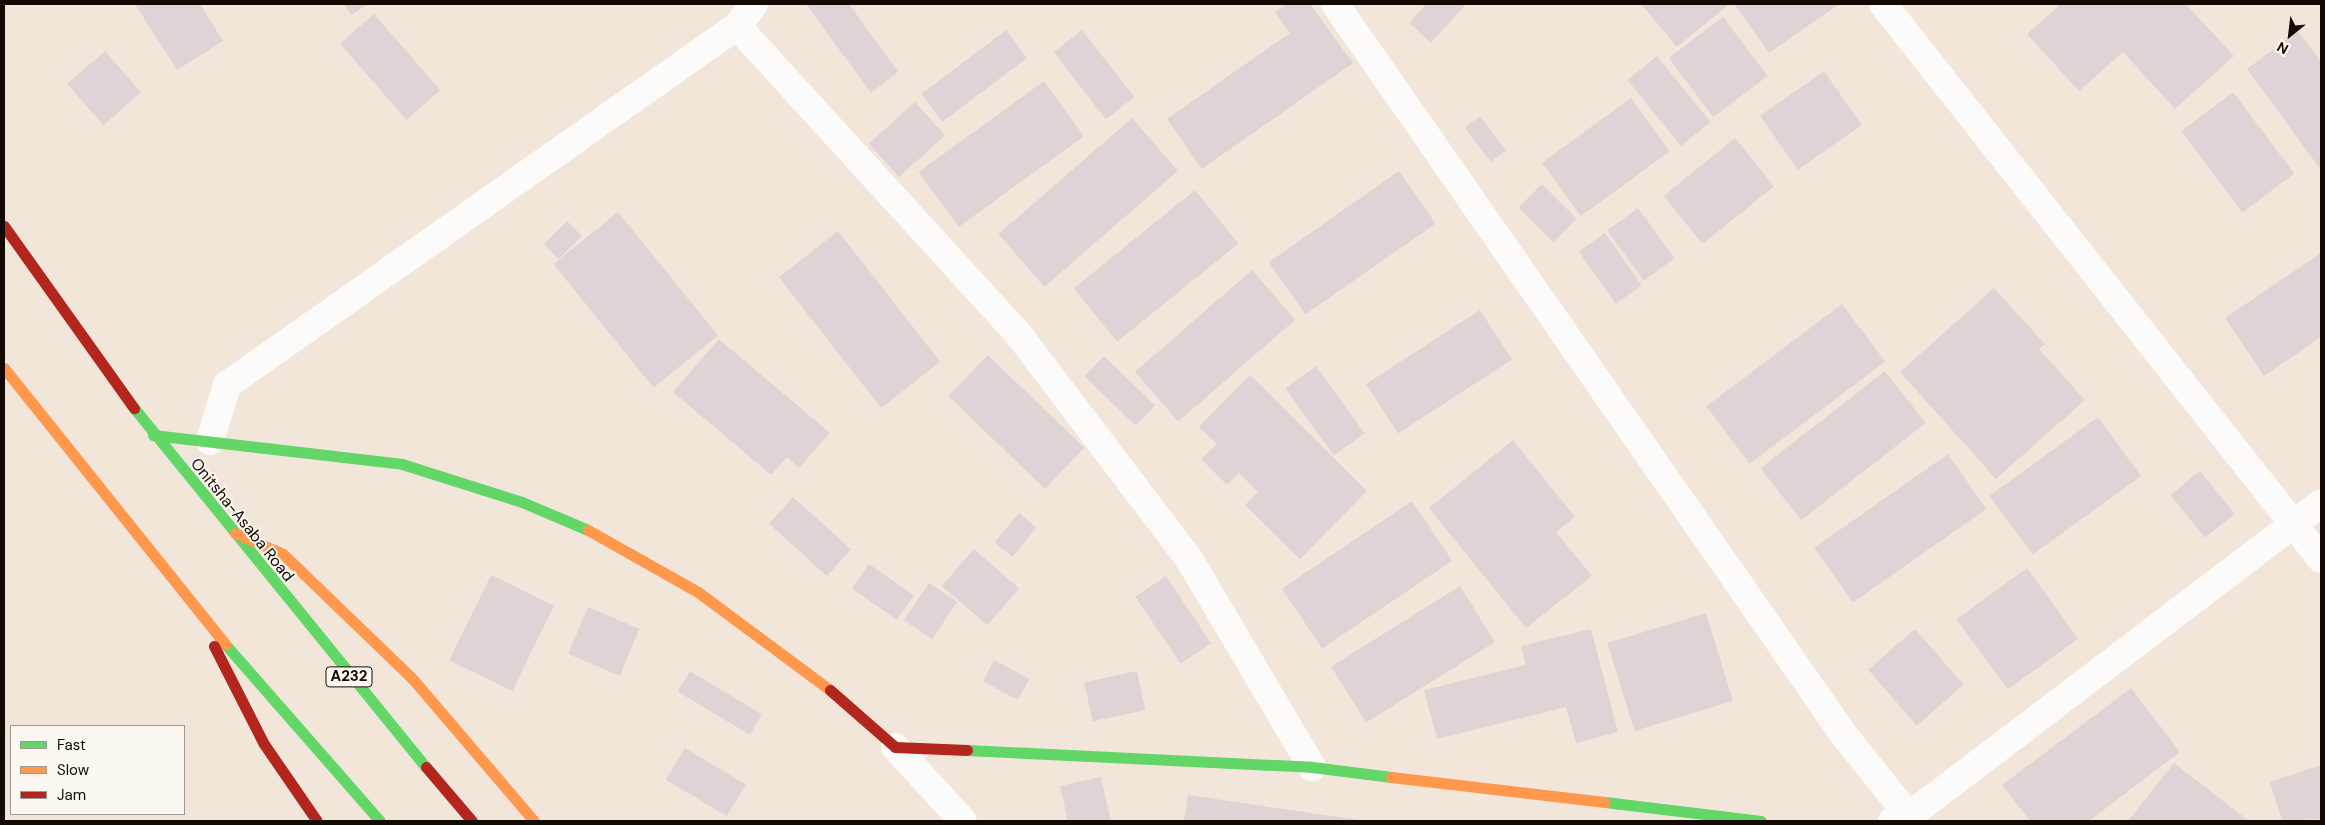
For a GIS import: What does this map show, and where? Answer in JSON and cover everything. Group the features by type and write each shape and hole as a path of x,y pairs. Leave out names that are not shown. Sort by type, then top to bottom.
{"main road":[{"name":"Onitsha-Asaba Road","path":"4,226 153,435 472,821"},
{"path":"9,383 195,610 380,821"},
{"path":"153,435 402,464 522,502 593,532 698,592 823,684 895,747 1312,767 1761,821"},
{"path":"230,530 283,554 411,677 534,821"},
{"path":"195,610 264,744 317,821"}],"street":[{"path":"210,441 227,385 737,26 754,4"},
{"path":"1335,4 1901,819 2321,503"},
{"path":"1883,4 2321,559"},
{"path":"737,26 1019,335 1190,559 1312,767"},
{"path":"895,747 963,821"}],"building":[{"path":"135,4 200,4 223,41 177,70"},
{"path":"343,4 368,4 352,15"},
{"path":"806,4 849,4 898,72 871,93"},
{"path":"1287,4 1310,4 1353,63 1202,169 1167,119 1290,33 1275,12"},
{"path":"1426,4 1466,4 1431,43 1409,23"},
{"path":"1641,4 1726,4 1727,6 1677,47"},
{"path":"1734,4 1839,4 1769,53"},
{"path":"2061,4 2186,4 2234,56 2175,109 2123,52 2079,91 2027,34"},
{"path":"374,14 440,90 406,120 340,44"},
{"path":"1723,17 1768,76 1713,117 1669,58"},
{"path":"1006,30 1027,58 942,122 921,94"},
{"path":"1082,30 1134,97 1106,119 1054,52"},
{"path":"2298,31 2321,62 2321,170 2247,69"},
{"path":"105,51 141,93 103,125 67,84"},
{"path":"1657,56 1710,122 1681,146 1627,80"},
{"path":"1824,71 1862,125 1798,170 1760,116"},
{"path":"1044,81 1084,136 959,227 919,172"},
{"path":"2233,92 2294,173 2242,213 2181,131"},
{"path":"1631,98 1670,151 1581,216 1542,163"},
{"path":"915,102 945,135 899,177 869,143"},
{"path":"1480,116 1506,150 1491,162 1465,127"},
{"path":"1132,118 1178,171 1044,287 998,234"},
{"path":"1735,138 1774,186 1703,244 1664,196"},
{"path":"1399,171 1436,223 1305,315 1269,262"},
{"path":"1542,184 1577,219 1553,242 1519,207"},
{"path":"1195,190 1238,244 1117,342 1074,288"},
{"path":"1638,208 1674,258 1644,280 1607,230"},
{"path":"618,212 718,336 654,388 553,264"},
{"path":"567,221 582,236 559,259 544,244"},
{"path":"838,231 940,362 881,408 779,277"},
{"path":"1605,233 1642,285 1615,304 1579,251"},
{"path":"2321,253 2321,337 2264,376 2225,318"},
{"path":"1252,270 1295,320 1178,421 1135,372"},
{"path":"1994,288 2045,344 2039,349 2085,400 1996,479 1900,372"},
{"path":"1842,304 1885,362 1750,464 1706,406"},
{"path":"1480,310 1512,359 1398,434 1366,384"},
{"path":"719,339 830,433 799,468 787,457 771,475 673,392"},
{"path":"988,355 1084,448 1045,489 948,396"},
{"path":"1104,356 1155,405 1136,425 1085,376"},
{"path":"1316,366 1365,433 1334,455 1285,388"},
{"path":"1885,371 1926,423 1801,520 1760,468"},
{"path":"1250,375 1367,491 1300,559 1245,505 1258,492 1239,473 1227,485 1201,459 1217,444 1199,427"},
{"path":"2098,417 2141,476 2033,555 1990,496"},
{"path":"1513,440 1575,517 1556,532 1592,576 1526,628 1429,508"},
{"path":"1948,454 1986,509 1853,602 1814,547"},
{"path":"2200,471 2235,514 2205,538 2170,495"},
{"path":"793,497 851,549 827,576 769,524"},
{"path":"1412,501 1452,561 1322,648 1282,589"},
{"path":"1019,513 1037,528 1012,557 995,542"},
{"path":"974,549 1019,588 987,625 942,586"},
{"path":"869,564 914,596 897,620 852,589"},
{"path":"2027,568 2078,638 2008,690 1957,619"},
{"path":"491,575 554,606 512,691 449,660"},
{"path":"1166,576 1211,643 1181,664 1135,597"},
{"path":"929,583 957,602 932,639 904,620"},
{"path":"1460,586 1495,642 1366,723 1331,667"},
{"path":"588,607 640,629 620,676 568,654"},
{"path":"1706,613 1733,701 1634,731 1608,643"},
{"path":"1591,629 1618,732 1576,743 1566,707 1437,739 1424,690 1526,665 1521,646"},
{"path":"1915,629 1964,685 1917,726 1868,670"},
{"path":"994,660 1029,679 1018,700 983,681"},
{"path":"690,671 762,714 750,735 678,692"},
{"path":"1137,671 1145,710 1092,721 1084,682"},
{"path":"2131,688 2180,752 2089,821 2030,821 2002,785"},
{"path":"685,748 746,785 727,816 666,780"},
{"path":"2174,763 2249,821 2128,821"},
{"path":"2321,765 2321,819 2282,821 2270,782"},
{"path":"1101,777 1111,821 1068,821 1060,786"},
{"path":"1188,795 1359,820 1359,821 1184,821"}],"traffic: fast":[{"path":"134,408 426,767"},
{"path":"153,435 402,464 522,502 588,530"},
{"path":"225,644 380,821"},
{"path":"967,750 1312,767 1391,777"},
{"path":"1605,802 1761,821"}],"traffic: slow":[{"path":"4,368 225,644"},
{"path":"588,530 698,592 830,690"},
{"path":"235,533 283,554 411,677 534,821"},
{"path":"1391,777 1605,802"}],"traffic: jam":[{"path":"4,226 134,408"},
{"path":"214,646 264,744 317,821"},
{"path":"830,690 895,747 967,750"},
{"path":"426,767 472,821"}]}
